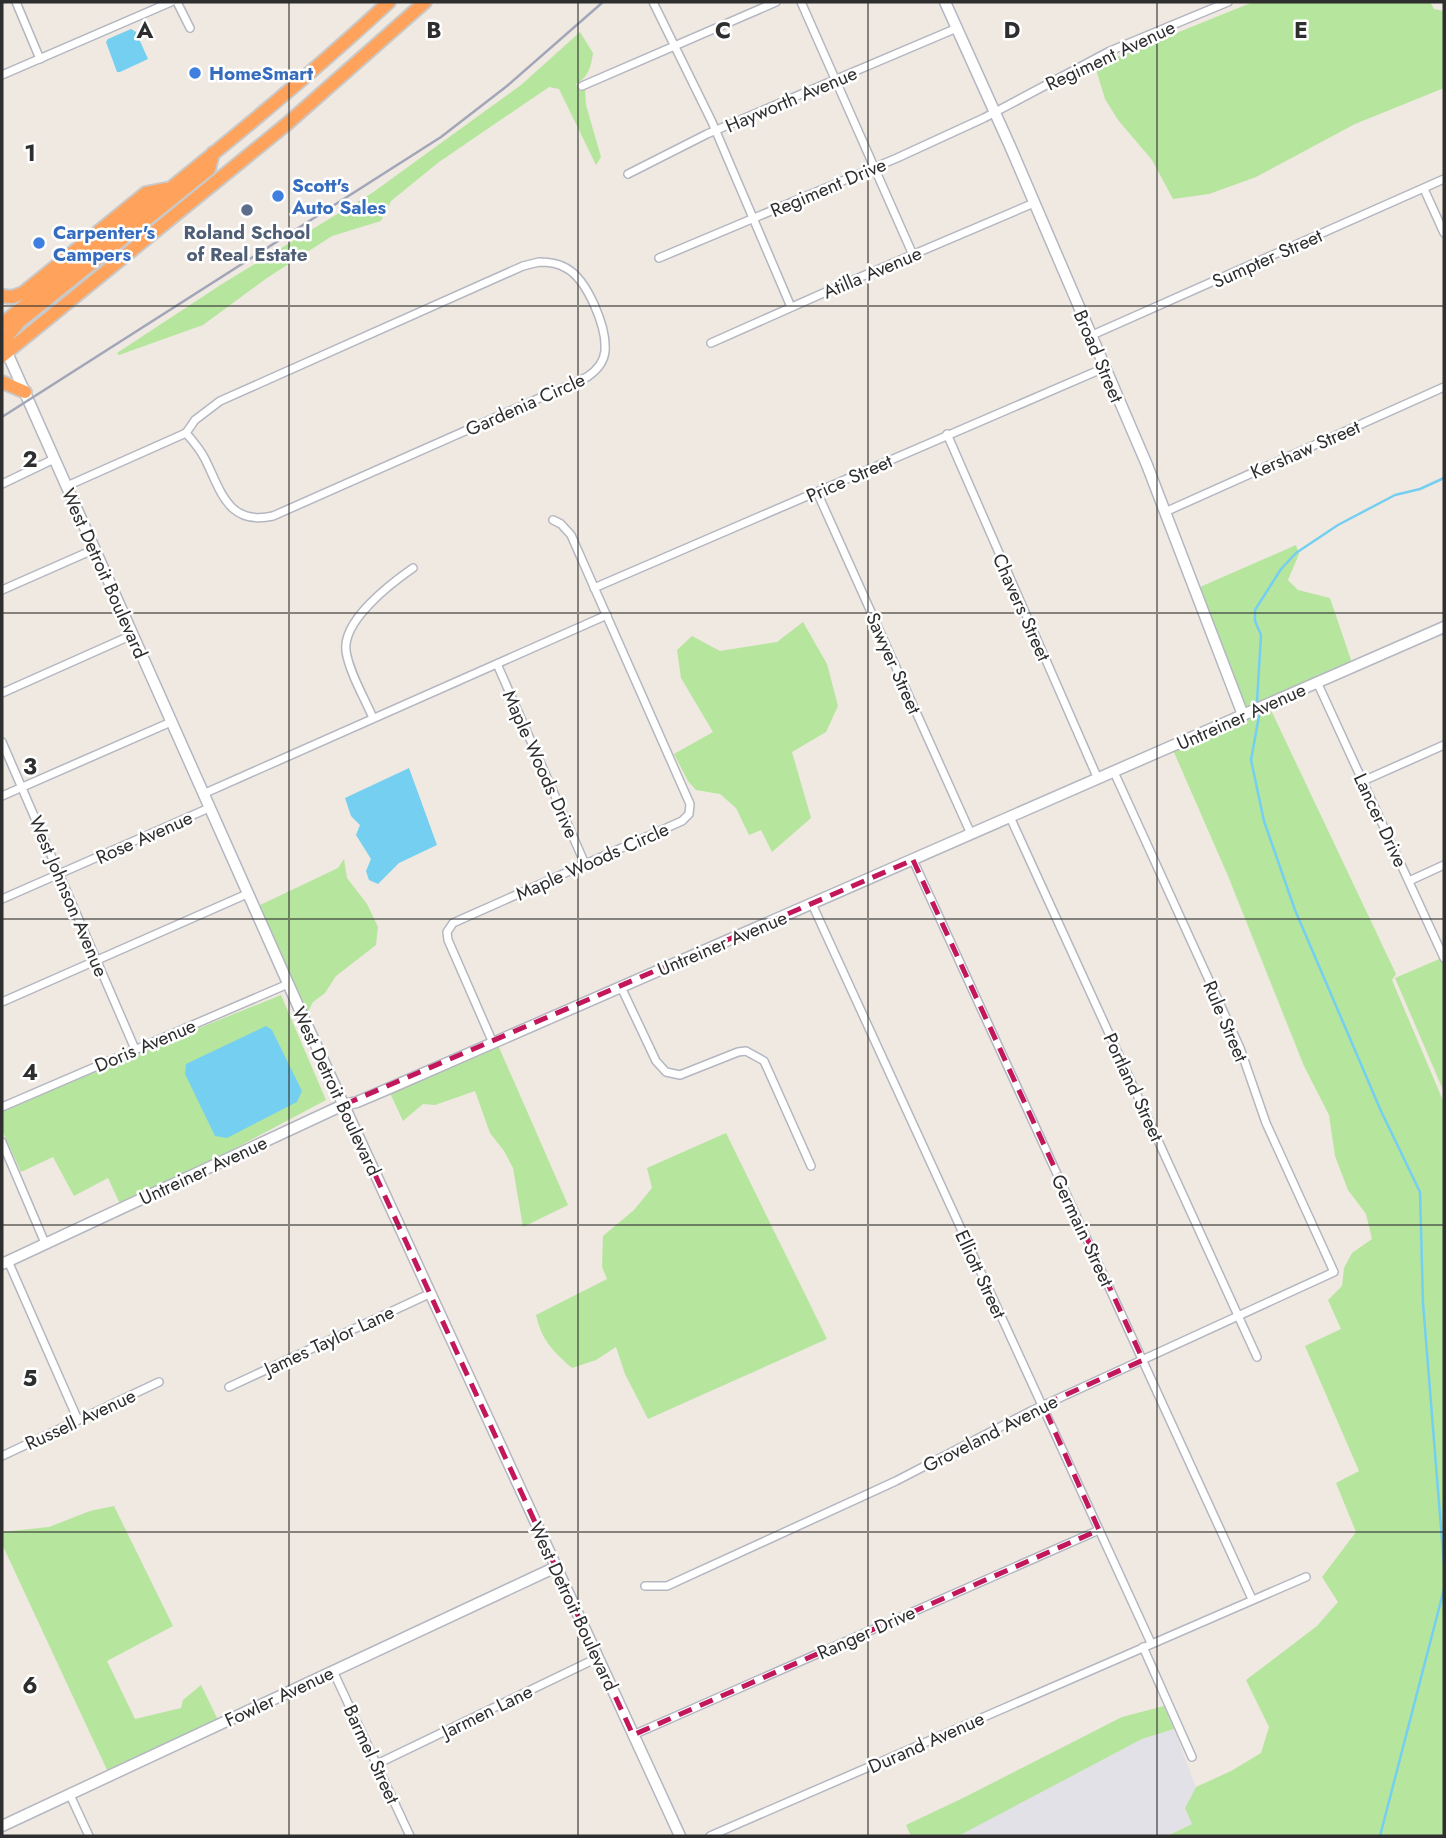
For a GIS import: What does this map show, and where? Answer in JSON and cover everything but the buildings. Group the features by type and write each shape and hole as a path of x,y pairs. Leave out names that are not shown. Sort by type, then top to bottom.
{"highway":[{"path":"2,324 214,153 332,54 389,2"},
{"path":"3,350 288,123 425,2"},
{"path":"3,350 8,335 20,321 209,169 214,153"},
{"path":"2,296 12,297 23,293 146,194 170,188"},
{"path":"2,382 25,392"}],"street":[{"path":"16,2 40,59"},
{"path":"2,75 171,2"},
{"path":"177,2 190,28"},
{"path":"653,2 715,132 791,307"},
{"path":"582,86 776,2"},
{"path":"801,2 913,255"},
{"name":"Broad Street","path":"945,2 995,112 1166,512 1243,715"},
{"name":"Regiment Avenue","path":"995,112 1110,51 1228,2"},
{"name":"Hayworth Avenue","path":"628,174 715,132 957,28"},
{"name":"Regiment Drive","path":"659,258 874,167 995,112"},
{"name":"Sumpter Street","path":"1090,336 1444,179"},
{"path":"1424,188 1444,233"},
{"name":"Atilla Avenue","path":"711,344 1034,203"},
{"name":"Gardenia Circle","path":"67,486 186,433 195,420 219,401 529,264 548,262 573,273 590,296 605,341 603,358 594,372 587,377 272,516 253,518 237,513 229,507 202,453 186,433"},
{"name":"West Detroit Boulevard","path":"3,350 25,392 247,894 429,1294 680,1836"},
{"name":"Price Street","path":"594,588 1104,368"},
{"name":"Kershaw Street","path":"1166,512 1444,387"},
{"name":"Chavers Street","path":"947,435 1098,779"},
{"path":"2,484 54,459"},
{"name":"Sawyer Street","path":"817,492 971,834"},
{"name":"Maple Woods Circle","path":"493,1043 448,940 449,928 453,923 682,821 691,810 571,536 561,524 553,520"},
{"path":"2,590 95,550"},
{"path":"373,718 348,659 346,641 363,611 413,568"},
{"path":"203,794 607,615"},
{"name":"Untreiner Avenue","path":"5,1263 343,1105 357,1102 493,1043 1444,627"},
{"path":"2,693 132,635"},
{"name":"Maple Woods Drive","path":"496,664 585,864"},
{"name":"Lancer Drive","path":"1317,682 1444,957"},
{"path":"2,796 171,722"},
{"name":"West Johnson Avenue","path":"2,742 135,1049"},
{"path":"1363,781 1444,745"},
{"name":"Rule Street","path":"1114,772 1240,1048 1266,1123 1334,1272"},
{"name":"Rose Avenue","path":"2,899 209,808"},
{"name":"Portland Street","path":"1010,817 1257,1357"},
{"name":"Germain Street","path":"913,860 1252,1599"},
{"path":"1409,881 1444,865"},
{"path":"2,1002 247,894"},
{"name":"Elliott Street","path":"812,904 1151,1643"},
{"name":"Doris Avenue","path":"2,1107 288,984"},
{"path":"621,987 656,1061 666,1072 680,1075 746,1051 764,1061 811,1166"},
{"path":"2,1142 45,1243"},
{"path":"5,1263 78,1420"},
{"name":"Groveland Avenue","path":"645,1586 667,1586 896,1481 1042,1405 1334,1272"},
{"name":"James Taylor Lane","path":"229,1387 429,1294"},
{"name":"Russell Avenue","path":"2,1456 159,1382"},
{"name":"Ranger Drive","path":"633,1735 1099,1531"},
{"name":"Fowler Avenue","path":"2,1826 556,1567"},
{"path":"1151,1643 1306,1577"},
{"name":"Durand Avenue","path":"710,1836 1151,1643"},
{"path":"1143,1647 1192,1757"},
{"name":"Jarmen Lane","path":"377,1764 597,1658"},
{"name":"Barmel Street","path":"334,1671 410,1836"},
{"path":"70,1794 89,1836"}],"highlighted area":[{"path":"913,860 1143,1360 1043,1405 1099,1530 633,1735 343,1105"}],"shaded area":[{"path":"1174,1729 1196,1787 1185,1808 1192,1824 1166,1836 957,1836 1142,1739"}],"green space":[{"path":"1253,2 1430,2 1434,9 1444,11 1444,88 1355,124 1256,177 1209,194 1173,199 1152,160 1118,120 1105,99 1095,66"},
{"path":"580,32 593,53 588,72 576,84 579,91 585,89 586,105 601,157 596,165 559,89 549,87 439,162 391,201 381,221 332,236 267,278 203,325 119,355 117,353 222,284 372,193 521,85"},
{"path":"1296,545 1299,554 1288,580 1298,590 1330,598 1352,663 1246,709 1200,587"},
{"path":"803,622 827,664 838,706 826,732 792,752 811,818 772,852 761,830 749,835 736,808 720,794 696,790 688,781 674,754 713,732 681,678 677,650 692,636 720,651 777,642"},
{"path":"1270,708 1396,974 1392,980 1444,1103 1444,1836 1167,1836 1192,1824 1185,1808 1196,1787 1261,1753 1269,1727 1246,1680 1317,1626 1338,1602 1322,1577 1356,1532 1336,1483 1359,1471 1305,1346 1341,1329 1328,1300 1342,1286 1344,1268 1352,1253 1372,1239 1366,1214 1348,1190 1335,1156 1329,1115 1304,1066 1228,876 1173,750"},
{"path":"344,859 347,878 367,904 378,927 376,945 336,976 325,993 313,1002 307,1014 258,906 338,868"},
{"path":"1444,957 1444,1092 1395,978"},
{"path":"281,995 326,1100 196,1169 120,1204 108,1178 74,1196 53,1157 21,1172 2,1130 2,1112"},
{"path":"498,1045 568,1205 523,1227 513,1168 490,1133 475,1091 435,1105 423,1104 403,1121 390,1093"},
{"path":"726,1133 827,1339 648,1419 625,1374 616,1347 596,1360 572,1368 549,1345 541,1332 536,1315 607,1279 602,1267 603,1236 634,1210 652,1188 647,1168"},
{"path":"114,1506 173,1626 107,1661 135,1719 181,1708 183,1700 201,1685 218,1720 108,1772 2,1544 2,1532 49,1527 90,1511"},
{"path":"1164,1706 1174,1729 1142,1739 957,1836 911,1836 906,1825 1122,1717"}],"water":[{"path":"131,29 136,32 148,59 117,72 106,42"},
{"path":"409,768 437,845 399,863 378,884 369,880 366,871 371,859 356,835 360,825 351,816 345,798"},
{"path":"266,1026 272,1030 302,1091 297,1102 227,1138 215,1136 185,1074 186,1064"}],"waterway":[{"path":"1257,702 1261,635 1255,621 1255,610 1281,569 1296,553 1338,525 1395,495 1420,489 1444,478"},
{"path":"1259,716 1251,760 1264,821 1295,910 1381,1111 1420,1192 1423,1303 1444,1565"},
{"path":"1380,1836 1444,1589"}],"railway":[{"path":"2,417 441,137 507,86 603,2"}],"place":[{"name":"HomeSmart","path":"195,73"},
{"name":"Scott's Auto Sales","path":"278,196"},
{"name":"Roland School of Real Estate","path":"247,210"},
{"name":"Carpenter's Campers","path":"39,243"}]}
